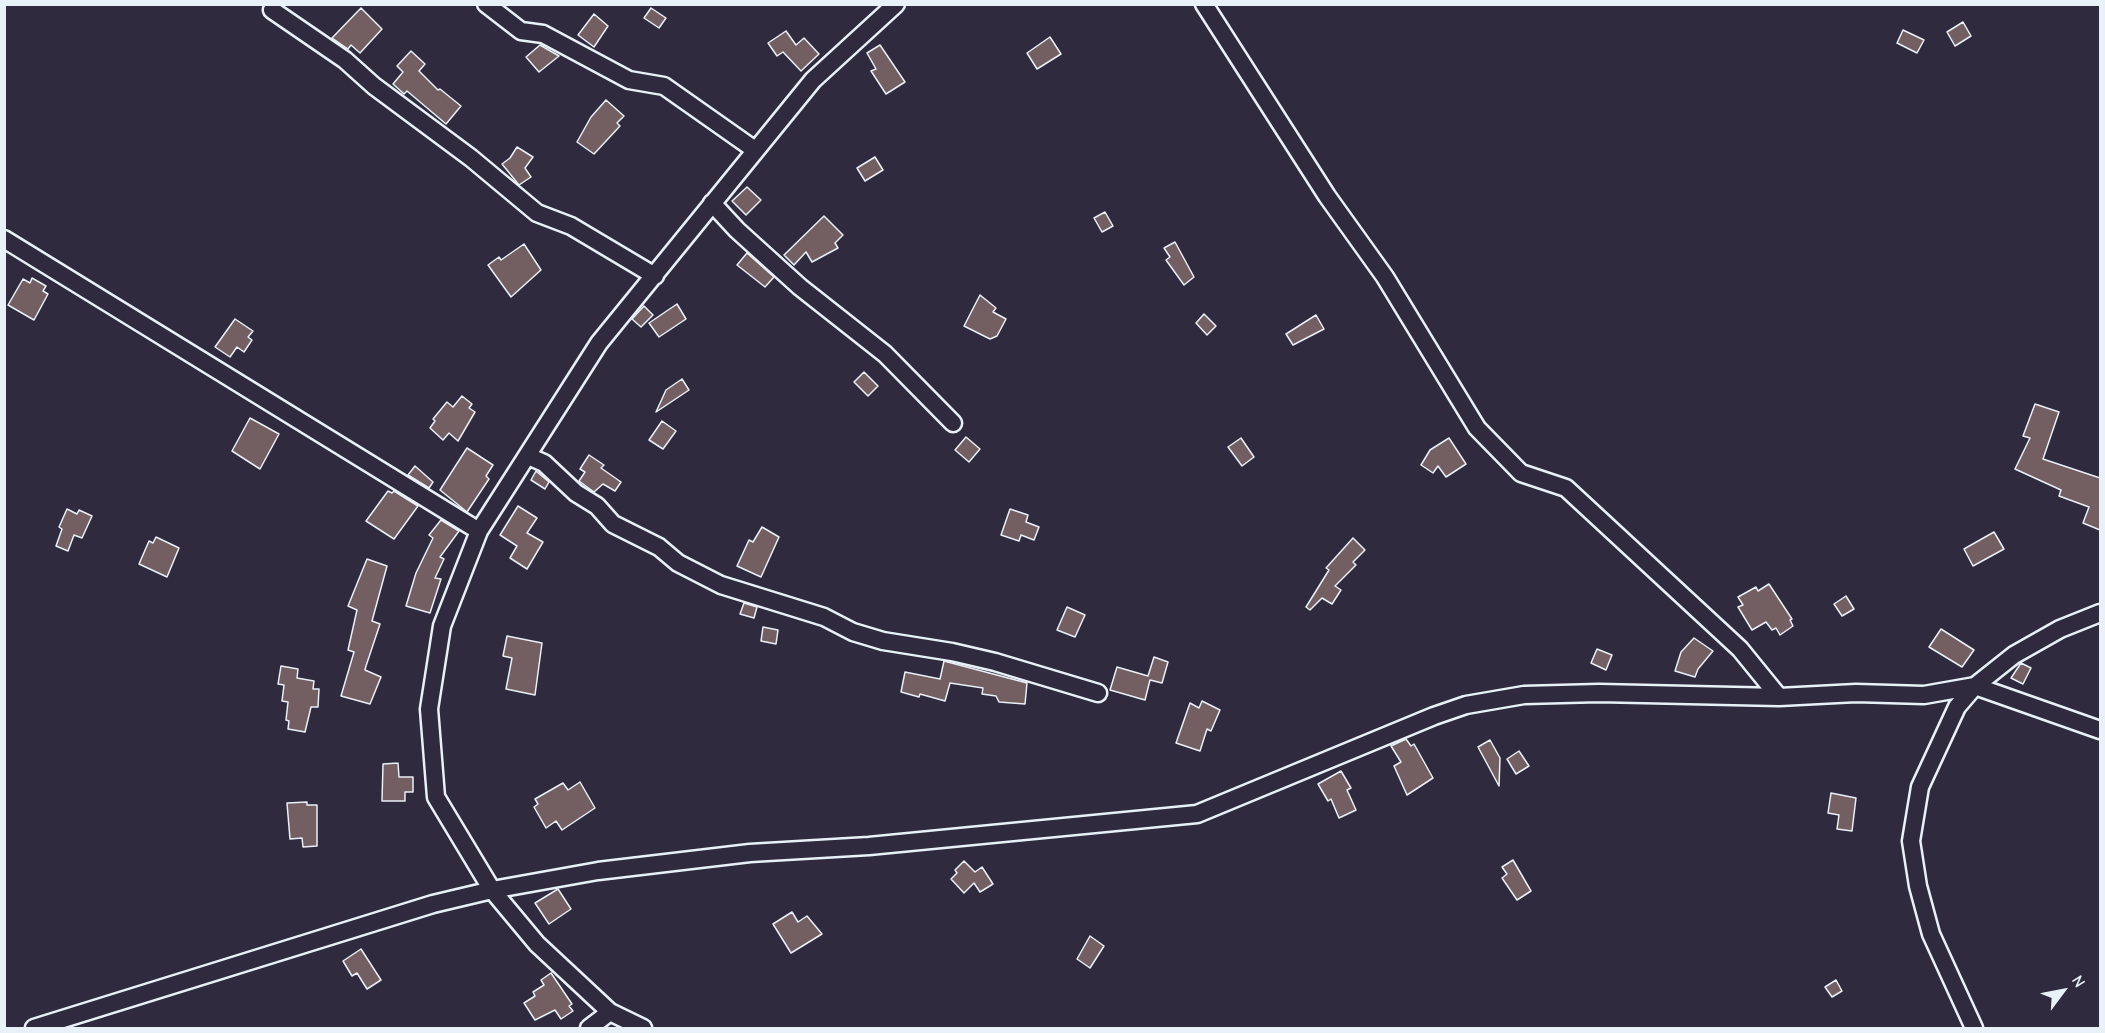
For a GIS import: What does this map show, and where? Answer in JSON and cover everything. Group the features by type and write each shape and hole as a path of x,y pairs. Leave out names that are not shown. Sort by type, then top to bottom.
{"street":[{"path":"486,4 521,31 543,34 629,80 664,87 755,150"},
{"path":"643,1029 610,1012 537,944 492,890 436,797 429,710 442,626 479,531 599,343 813,80 896,4"},
{"path":"1204,4 1327,196 1385,277 1477,428 1521,473 1566,488 1740,649 1779,697"},
{"path":"272,10 345,60 374,86 471,158 537,213 571,226 655,276"},
{"path":"712,203 737,230 800,287 885,354 953,423"},
{"path":"4,239 479,531"},
{"path":"528,456 544,463 576,493 597,506 613,524 659,547 678,563 721,585 824,617 853,632 873,638 995,662 1098,693"},
{"path":"1974,1029 1931,934 1918,886 1911,841 1920,787 1958,707 1975,686 2014,655 2060,629 2100,613"},
{"path":"34,1029 242,966 433,904 492,890 598,871 750,853 869,846 1197,814 1434,716 1466,705 1524,695 1599,693 1779,697 1856,693 1924,695 1975,686 2100,730"},
{"path":"589,1029 610,1012"}],"building":[{"path":"361,8 382,29 360,53 351,45 348,49 332,38"},
{"path":"651,8 666,18 659,28 644,18"},
{"path":"594,14 608,26 594,47 578,35"},
{"path":"1963,22 1971,36 1955,46 1947,32"},
{"path":"1903,30 1924,40 1917,53 1897,43"},
{"path":"786,31 796,45 804,38 819,54 801,71 783,52 777,56 768,43"},
{"path":"1050,37 1061,54 1037,69 1027,53"},
{"path":"540,45 559,56 539,72 526,57"},
{"path":"880,45 905,82 886,94 871,71 876,69 867,53"},
{"path":"411,51 425,64 419,71 438,90 440,89 461,106 446,124 407,91 404,94 393,84 403,72 397,66"},
{"path":"606,100 624,116 617,123 620,126 594,154 577,142 591,117"},
{"path":"517,147 533,157 525,168 531,177 519,185 502,164 510,158"},
{"path":"875,157 883,170 865,181 857,168"},
{"path":"747,187 761,200 746,215 732,201"},
{"path":"1105,212 1113,226 1102,232 1094,218"},
{"path":"824,216 843,235 835,243 838,248 812,262 806,252 794,265 784,255"},
{"path":"1175,242 1194,277 1184,285 1166,260 1170,257 1164,248"},
{"path":"524,244 541,270 511,297 488,265 499,257 501,260"},
{"path":"747,253 774,277 765,287 737,265"},
{"path":"32,278 46,286 43,291 48,294 34,320 8,305 23,279 30,283"},
{"path":"980,295 996,308 993,312 1006,319 997,336 990,339 964,326"},
{"path":"677,304 686,319 659,337 649,323"},
{"path":"644,306 653,315 641,327 632,319"},
{"path":"1204,314 1216,326 1207,335 1196,323"},
{"path":"1316,315 1324,329 1293,345 1286,334"},
{"path":"235,319 253,331 248,337 252,340 244,352 237,347 230,357 215,347"},
{"path":"864,372 878,386 868,396 854,382"},
{"path":"682,379 689,390 656,412 666,390"},
{"path":"462,396 472,404 469,408 475,412 458,441 449,433 443,440 430,428 435,421 433,419 447,402 453,407"},
{"path":"2035,404 2059,412 2043,459 2100,478 2100,530 2083,523 2089,507 2059,496 2061,490 2015,469 2030,438 2023,436"},
{"path":"250,418 279,434 260,469 232,451"},
{"path":"662,421 676,431 663,449 649,440"},
{"path":"966,437 980,449 969,462 955,450"},
{"path":"1241,438 1254,457 1242,466 1228,447"},
{"path":"1449,438 1466,464 1446,477 1438,466 1433,473 1421,465 1430,450"},
{"path":"467,448 493,465 486,476 489,479 467,512 440,490"},
{"path":"589,455 604,465 601,468 621,482 615,491 603,484 594,492 579,481 585,472 580,469"},
{"path":"415,466 433,482 429,488 408,475"},
{"path":"536,471 549,482 545,489 531,480"},
{"path":"388,491 392,493 394,491 418,506 394,539 366,521"},
{"path":"518,506 537,518 527,533 543,542 527,569 510,558 517,546 500,535"},
{"path":"67,509 77,514 79,510 92,516 82,538 74,535 68,551 56,546 62,529 59,527"},
{"path":"1010,509 1028,515 1026,522 1039,527 1034,540 1021,535 1019,541 1001,535"},
{"path":"441,520 459,531 440,557 444,559 435,578 441,579 430,613 406,606 416,573 433,538 429,535"},
{"path":"762,527 779,537 761,577 737,566 749,540 753,542"},
{"path":"1994,532 2004,549 1973,566 1964,549"},
{"path":"156,537 179,548 167,577 139,564 149,541 153,543"},
{"path":"1353,538 1365,550 1353,562 1356,565 1335,586 1341,590 1332,604 1322,598 1310,610 1306,607 1329,570 1326,568"},
{"path":"367,559 387,566 372,621 380,624 365,670 381,677 370,704 341,696 354,652 348,650 357,610 348,606"},
{"path":"1769,584 1792,619 1790,620 1793,626 1780,635 1776,628 1772,630 1766,622 1752,630 1738,607 1743,605 1738,597 1756,587 1758,591"},
{"path":"1846,596 1854,609 1842,616 1834,604"},
{"path":"744,603 757,607 754,618 740,614"},
{"path":"1067,607 1085,615 1075,637 1057,630"},
{"path":"763,627 778,630 776,644 761,641"},
{"path":"1941,629 1974,650 1962,667 1929,647"},
{"path":"507,636 542,643 535,695 506,689 512,658 503,656"},
{"path":"1694,638 1713,651 1698,669 1695,677 1675,671 1681,652"},
{"path":"1597,649 1612,655 1606,670 1591,663"},
{"path":"1154,657 1168,662 1162,683 1150,680 1145,700 1110,690 1117,667 1148,676"},
{"path":"944,661 1027,683 1025,704 999,702 996,696 982,694 983,688 950,683 945,701 920,694 919,697 901,692 905,672 940,679"},
{"path":"2021,663 2031,668 2023,684 2011,678"},
{"path":"281,666 298,669 297,678 314,681 313,689 319,689 318,707 311,707 305,732 288,729 289,721 286,720 288,702 282,701 284,685 278,684"},
{"path":"1202,701 1220,710 1211,731 1207,729 1200,751 1176,743 1190,703 1199,708"},
{"path":"1406,739 1411,746 1414,744 1433,778 1407,795 1394,766 1401,762 1391,746"},
{"path":"1490,740 1500,758 1499,786 1478,747"},
{"path":"1519,751 1529,766 1516,774 1507,759"},
{"path":"398,763 399,777 413,777 413,792 405,792 405,801 382,801 383,764"},
{"path":"1341,771 1351,788 1347,790 1356,810 1339,818 1331,799 1328,801 1318,784"},
{"path":"580,782 595,808 562,830 556,821 546,828 534,807 538,804 535,799 563,783 568,790"},
{"path":"1831,793 1856,798 1852,831 1837,829 1839,815 1828,813"},
{"path":"307,802 307,805 317,805 317,846 303,847 302,838 290,839 287,803"},
{"path":"1513,860 1531,891 1517,900 1502,878 1507,874 1502,867"},
{"path":"964,861 975,872 982,867 993,884 980,892 974,883 964,893 951,879 957,873 955,870"},
{"path":"558,889 571,909 549,924 535,903"},
{"path":"792,912 798,922 807,916 822,934 791,953 773,924"},
{"path":"1090,936 1104,946 1090,968 1077,959"},
{"path":"361,949 381,980 367,989 357,973 352,976 343,961"},
{"path":"551,973 572,1004 569,1006 573,1011 561,1019 555,1010 535,1020 524,1003 535,996 533,992 544,985 541,980"},
{"path":"1836,980 1842,991 1832,997 1825,987"}]}
